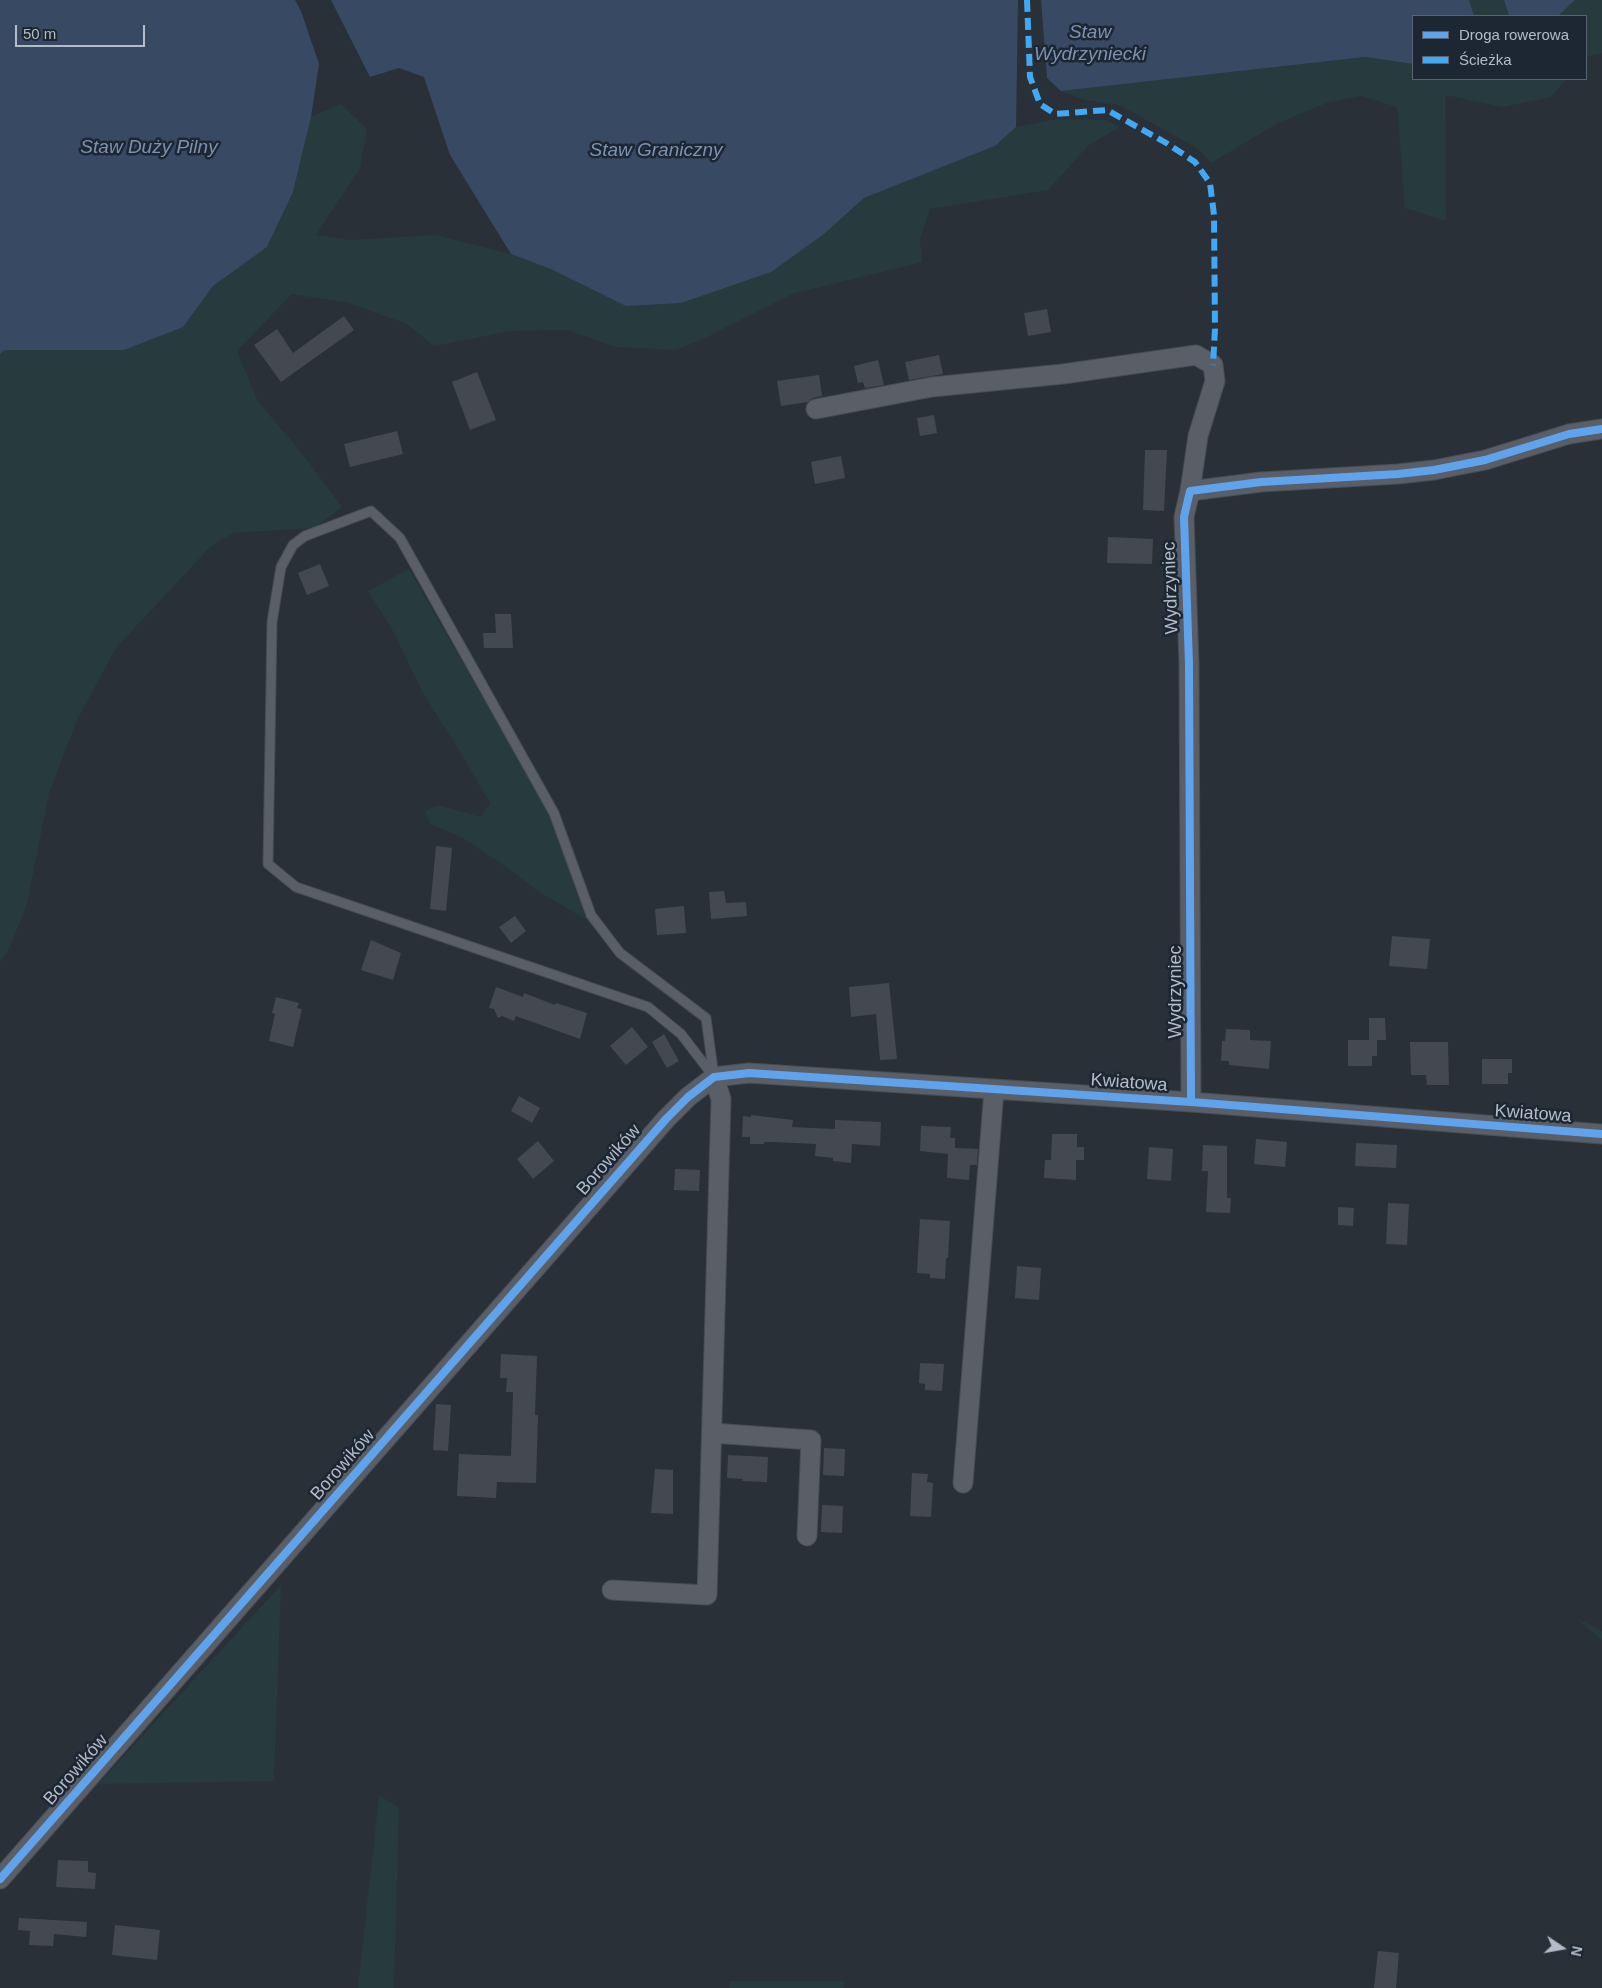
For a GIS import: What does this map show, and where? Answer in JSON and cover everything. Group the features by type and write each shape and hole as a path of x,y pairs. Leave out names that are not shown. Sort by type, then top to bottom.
{"street":[{"name":"Wydrzyniec","path":"816,409 932,387 1063,374 1196,355 1213,365 1215,381 1198,436 1184,517 1189,694 1191,1102"},
{"path":"1190,491 1261,482 1434,470 1485,460 1569,434 1602,429"},
{"name":"Kwiatowa","path":"714,1077 748,1073 1191,1102 1602,1134"},
{"path":"612,1590 707,1595 722,1099 714,1077"},
{"name":"Borowików","path":"0,1879 666,1119 688,1097 714,1077"},
{"path":"963,1483 994,1090"},
{"path":"712,1432 811,1440 807,1536"}],"lane":[{"path":"371,511 400,538 554,813 591,916 620,953 706,1018 714,1077 680,1034 648,1007 296,887 268,864 272,622 281,567 293,545 305,536 371,511"}],"green space":[{"path":"1468,0 1504,0 1509,15 1473,15"},
{"path":"1575,0 1602,0 1602,53 1587,57 1587,15 1559,15"},
{"path":"1365,57 1412,64 1412,80 1566,80 1551,97 1503,107 1445,95 1446,221 1405,208 1397,107 1361,96 1329,102 1278,123 1211,163 1197,148 1119,105 1085,100 1061,91"},
{"path":"341,104 367,129 360,168 316,235 350,240 435,235 511,254 553,270 824,234 864,198 995,146 1016,127 1057,119 1106,120 1120,127 1089,145 1048,190 930,209 920,239 922,262 792,294 709,336 676,350 615,347 568,330 510,331 434,346 407,324 349,303 292,294 237,351 258,402 301,452 342,507 314,528 233,533 210,547 116,648 77,720 49,793 27,904 10,947 0,962 0,354 5,350 60,349 183,326 213,286 267,247 293,192 311,117"},
{"path":"409,569 550,815 586,919 539,892 463,838 430,824 425,811 438,805 481,817 490,803 424,695 393,631 368,591"},
{"path":"281,1585 274,1781 98,1784"},
{"path":"1576,1618 1602,1631 1602,1640"},
{"path":"379,1795 399,1808 394,1988 358,1988"},
{"path":"730,1981 844,1981 843,1988 729,1988"}],"water":[{"name":"Staw Duży Pilny","path":"0,0 295,0 301,11 319,64 311,117 293,192 267,247 213,286 183,327 124,350 5,350 0,354"},
{"name":"Staw Graniczny","path":"331,0 1018,0 1016,127 995,146 864,198 824,234 771,272 681,303 626,306 553,270 511,254 450,155 424,77 399,68 370,77"},
{"name":"Staw Wydrzyniecki","path":"1041,0 1469,0 1474,15 1412,15 1412,64 1365,57 1061,91 1047,78"},
{"path":"1504,0 1575,0 1559,15 1509,15"}],"building":[{"path":"1047,309 1051,332 1028,336 1024,313"},
{"path":"344,316 354,330 281,382 254,345 277,329 293,353"},
{"path":"939,355 943,374 909,380 905,362"},
{"path":"878,360 884,385 865,388 863,382 858,383 854,366"},
{"path":"477,372 496,420 470,430 452,382"},
{"path":"819,375 822,396 813,398 808,402 781,406 777,381"},
{"path":"934,415 937,433 920,436 917,418"},
{"path":"397,431 403,454 350,467 344,444"},
{"path":"1145,450 1167,450 1164,511 1143,510"},
{"path":"841,456 845,478 815,484 811,462"},
{"path":"1108,537 1153,539 1152,564 1107,563"},
{"path":"320,564 329,586 307,595 298,573"},
{"path":"495,614 511,614 513,648 484,648 483,633 496,633"},
{"path":"436,846 452,848 446,911 430,909"},
{"path":"724,891 726,903 746,902 747,916 711,919 709,892"},
{"path":"684,906 686,933 657,935 655,909"},
{"path":"515,916 526,931 511,943 499,927"},
{"path":"1392,936 1430,939 1427,969 1389,966"},
{"path":"371,940 401,953 393,980 361,970"},
{"path":"889,983 897,1059 880,1060 876,1014 851,1017 849,987"},
{"path":"496,987 523,997 524,993 555,1005 556,1003 587,1013 580,1039 516,1016 514,1021 502,1016 498,1018 494,1009 489,1008"},
{"path":"276,997 299,1003 297,1008 302,1009 293,1047 269,1041 275,1014 272,1013"},
{"path":"1369,1018 1385,1018 1386,1040 1377,1040 1377,1056 1372,1056 1372,1066 1348,1066 1348,1040 1369,1040"},
{"path":"632,1027 648,1047 626,1065 610,1046"},
{"path":"1226,1029 1250,1030 1250,1040 1271,1041 1269,1069 1229,1065 1229,1061 1221,1061 1222,1041 1225,1041"},
{"path":"664,1034 679,1061 667,1068 652,1042"},
{"path":"1410,1042 1448,1042 1449,1085 1427,1085 1426,1075 1411,1075"},
{"path":"1482,1059 1512,1059 1512,1073 1508,1073 1508,1084 1482,1084"},
{"path":"519,1096 540,1108 532,1123 511,1111"},
{"path":"751,1115 793,1120 792,1127 835,1129 835,1120 881,1122 880,1146 852,1144 851,1163 815,1156 816,1144 764,1142 764,1144 750,1144 750,1137 742,1137 743,1116 751,1117"},
{"path":"921,1126 951,1127 950,1138 955,1138 955,1148 978,1149 977,1165 970,1165 969,1180 947,1178 948,1154 920,1151"},
{"path":"1052,1134 1077,1134 1077,1147 1084,1147 1084,1160 1076,1160 1076,1180 1044,1178 1045,1160 1051,1160"},
{"path":"1256,1139 1287,1142 1285,1167 1254,1164"},
{"path":"538,1141 554,1161 533,1179 517,1159"},
{"path":"1356,1143 1397,1145 1396,1168 1355,1166"},
{"path":"1203,1145 1227,1146 1227,1198 1231,1198 1230,1213 1206,1212 1208,1171 1202,1171"},
{"path":"1149,1147 1173,1149 1171,1181 1147,1179"},
{"path":"675,1169 700,1170 699,1191 674,1190"},
{"path":"1388,1203 1409,1204 1407,1245 1386,1244"},
{"path":"1338,1207 1354,1208 1353,1226 1338,1225"},
{"path":"920,1219 950,1221 945,1279 930,1278 930,1274 917,1273"},
{"path":"1017,1266 1041,1268 1039,1300 1015,1298"},
{"path":"501,1354 537,1356 535,1415 538,1415 536,1483 497,1482 496,1498 457,1496 459,1454 511,1456 513,1392 506,1392 507,1378 500,1378"},
{"path":"920,1363 944,1364 942,1391 925,1390 925,1384 919,1383"},
{"path":"436,1404 451,1405 448,1451 433,1450"},
{"path":"824,1448 845,1449 844,1476 823,1475"},
{"path":"728,1455 768,1457 767,1482 727,1478"},
{"path":"655,1469 673,1470 673,1514 651,1513"},
{"path":"912,1473 928,1474 927,1482 933,1483 931,1517 910,1516"},
{"path":"822,1505 843,1506 842,1533 821,1532"},
{"path":"58,1860 88,1861 88,1872 96,1873 95,1889 56,1887"},
{"path":"19,1918 87,1922 86,1937 54,1934 53,1946 29,1945 30,1931 18,1930"},
{"path":"115,1925 160,1930 157,1960 112,1955"},
{"path":"1378,1951 1399,1953 1396,1988 1374,1988"}],"marked path":[{"path":"1027,0 1030,77 1040,104 1055,114 1107,110 1168,144 1195,162 1210,183 1214,215 1215,329 1213,365"}],"cycle path":[{"path":"1191,1102 1189,664 1184,517 1190,491 1261,482 1434,470 1485,460 1569,434 1602,429"},
{"path":"0,1879 666,1119 688,1097 714,1077 749,1073 1191,1102 1602,1134"}]}
